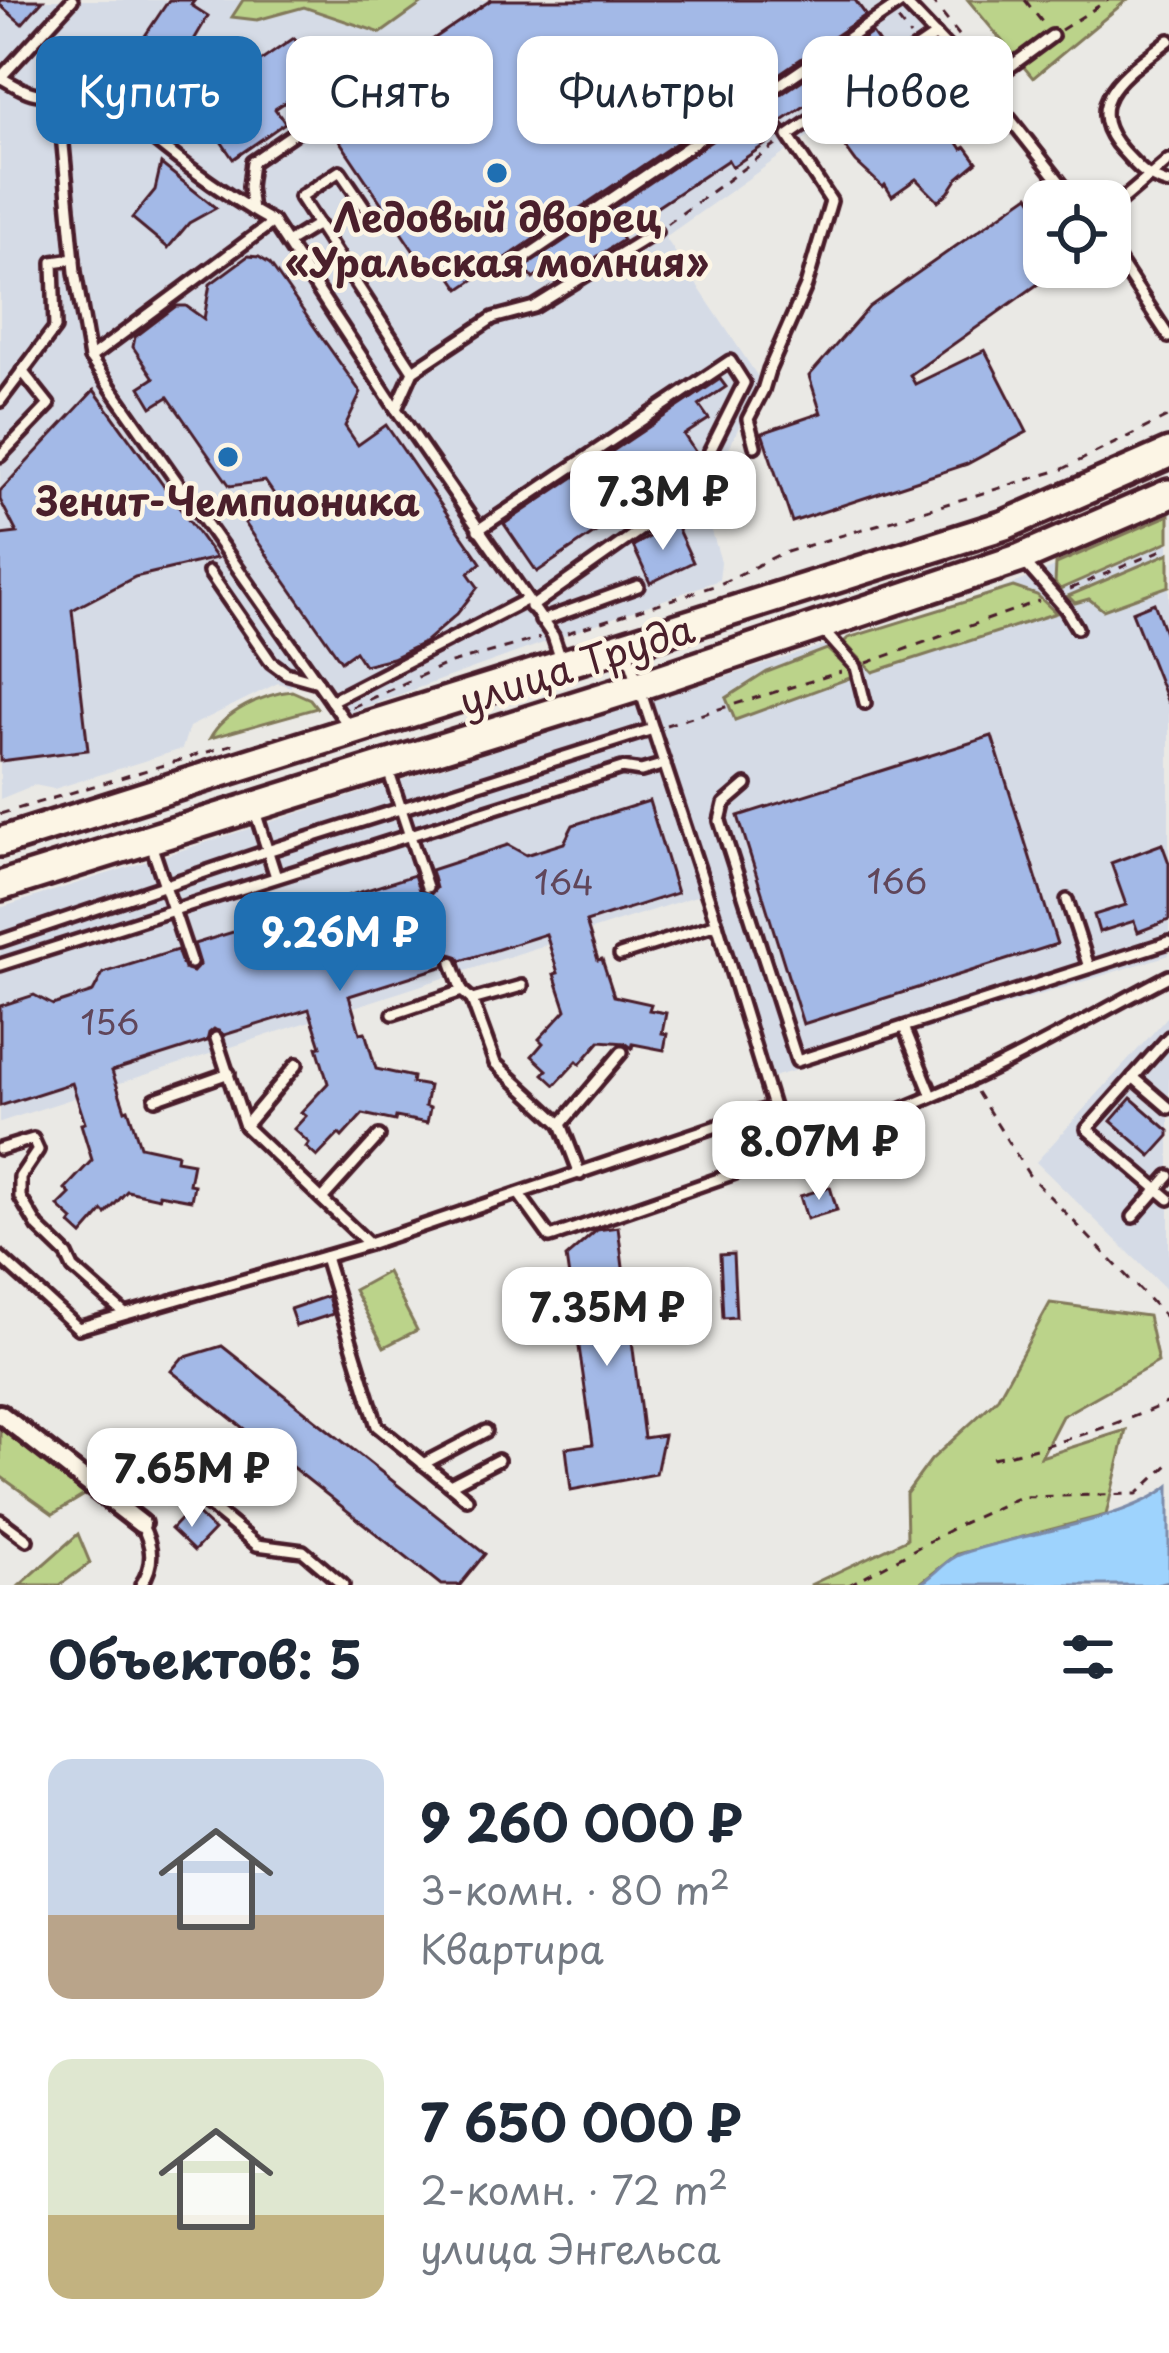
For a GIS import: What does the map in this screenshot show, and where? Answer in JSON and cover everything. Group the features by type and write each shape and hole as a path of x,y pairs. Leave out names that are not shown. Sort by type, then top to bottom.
{"main road":[{"name":"улица Труда","path":"0,842 345,721 563,665 1005,525 1169,453"},
{"name":"улица Труда","path":"0,886 639,686 1021,558 1169,494"},
{"path":"563,665 576,706"}],"street":[{"path":"0,1414 141,1524"}],"lane":[{"path":"36,95 0,77 72,0"},
{"path":"524,258 903,1 936,35"},
{"path":"1013,64 1052,36"},
{"path":"1169,40 1117,82 1105,108 1105,124 1117,144 1148,178 1169,184"},
{"path":"1013,123 1059,180"},
{"path":"755,446 748,419 806,286 831,202 788,136 802,127"},
{"path":"252,210 252,162 286,139"},
{"path":"63,144 74,259 91,358 345,721"},
{"path":"159,144 273,222 553,636 563,665"},
{"path":"1131,192 1169,160"},
{"path":"368,212 340,171 300,197 413,371"},
{"path":"91,358 273,222"},
{"path":"286,243 318,224"},
{"path":"396,409 413,371 493,318 534,307 656,232"},
{"path":"0,401 55,328 53,262 74,259"},
{"path":"1131,280 1169,338"},
{"path":"331,701 529,604 687,497 744,383 730,361 478,530"},
{"path":"0,456 49,405 22,371"},
{"path":"1021,558 1077,628"},
{"path":"209,572 271,662 286,673 318,682"},
{"path":"541,621 638,586"},
{"path":"818,625 856,667 865,703"},
{"path":"0,1257 78,1328 369,1244 772,1107 625,645"},
{"path":"0,941 653,729"},
{"path":"0,965 622,768 641,771 664,764"},
{"path":"386,765 427,887"},
{"path":"746,785 724,804 720,821 797,1061 1169,942"},
{"path":"253,806 275,877"},
{"path":"150,839 191,963"},
{"path":"1067,900 1089,968"},
{"path":"620,955 717,924"},
{"path":"452,963 462,991 472,1000 495,1064 561,1124 580,1174"},
{"path":"519,1194 550,1237 811,1147 969,1081 1169,976"},
{"path":"472,1000 522,986"},
{"path":"393,1013 462,991"},
{"path":"904,1027 932,1096"},
{"path":"1169,1037 1087,1129 1169,1199"},
{"path":"216,1038 245,1126 369,1244"},
{"path":"561,1124 622,1052"},
{"path":"245,1126 296,1064"},
{"path":"155,1099 229,1072"},
{"path":"1133,1076 1169,1108"},
{"path":"322,1199 380,1136"},
{"path":"0,1149 33,1139 38,1150 20,1177 20,1197 73,1268 124,1313"},
{"path":"1132,1217 1169,1176"},
{"path":"325,1257 377,1426 467,1499"},
{"path":"423,1464 486,1431"},
{"path":"450,1486 498,1460"},
{"path":"97,1490 126,1469 200,1498 257,1545 303,1551 343,1585"},
{"path":"0,1520 27,1540"},
{"path":"141,1524 153,1558 141,1585"}],"path":[{"path":"1025,0 1052,36 1108,0"},
{"path":"892,10 910,36"},
{"path":"656,232 788,136"},
{"path":"345,721 444,665 523,641 574,632 720,584 780,554 1063,469 1169,416"},
{"path":"653,729 856,667 1055,596 1169,547"},
{"path":"0,814 250,739"},
{"path":"969,1081 1028,1175 1167,1318 1169,1329"},
{"path":"992,1459 1111,1426 1169,1402"},
{"path":"849,1585 1020,1497 1137,1494 1169,1464"}],"shaded area":[{"path":"0,0 243,0 234,10 257,20 304,7 381,33 427,0 894,0 923,36 802,36 802,141 665,237 760,380 704,504 721,562 719,580 337,717 297,664 291,687 278,683 189,727 182,749 54,789 34,785 0,799"},
{"path":"1169,521 1169,955 767,1079 702,894 0,1122 0,908 1001,589"},
{"path":"1169,1015 1169,1292 1036,1162"}],"green space":[{"path":"243,0 427,0 381,33 304,7 257,20 232,17"},
{"path":"968,0 1127,0 1033,78 1013,54 1013,36 998,36"},
{"path":"1169,515 1169,541 1060,589 1055,583 1056,564"},
{"path":"1169,553 1169,586 1103,610 1089,599 1075,603 1068,596"},
{"path":"1013,587 1037,595 1056,613 873,672 844,642 848,638"},
{"path":"827,649 851,672 850,678 735,720 726,698 767,672"},
{"path":"292,691 317,708 210,738 245,706"},
{"path":"387,1272 417,1330 384,1347 354,1290"},
{"path":"1050,1303 1148,1316 1158,1362 1062,1416 1041,1457 1126,1430 1106,1515 957,1554 918,1585 810,1585 907,1539 906,1494 931,1460 997,1399"},
{"path":"0,1428 86,1494 53,1514 0,1476"},
{"path":"78,1534 90,1563 60,1585 20,1585"}],"water":[{"path":"1169,1486 1169,1581 1153,1585 918,1585 958,1555 1100,1518"}],"building":[{"path":"0,0 43,0 22,24"},
{"path":"169,0 195,0 191,5 208,16 196,36 145,36"},
{"path":"491,0 855,0 866,15 835,36 802,36 802,58 778,74 778,36 517,36 517,144 675,144 460,289 441,262 427,271 342,144 493,144 493,36 438,36"},
{"path":"286,44 286,102 275,109 285,123 262,139 262,60"},
{"path":"802,80 802,108 781,122 785,127 778,136 778,96"},
{"path":"223,144 255,144 233,159"},
{"path":"707,144 766,144 732,167 728,160 618,233 623,240 564,278 555,264 533,279 525,267"},
{"path":"959,144 977,162 938,201 916,179 892,196 845,147"},
{"path":"161,164 216,208 189,223 168,248 132,218 155,190"},
{"path":"1023,199 1023,288 1032,288 910,375 915,384 985,350 1027,432 967,464 792,522 762,433 821,413 809,376 869,307"},
{"path":"248,256 270,264 361,393 345,426 358,445 386,425 481,563 468,573 478,587 457,614 425,642 392,658 364,665 355,651 341,661 245,523 278,500 265,481 230,486 168,397 152,407 140,387 154,378 133,347 135,337 176,306 186,306 204,319 210,284"},
{"path":"720,379 726,387 699,405 709,419 684,435 698,456 693,466 537,572 504,524"},
{"path":"94,390 216,558 135,577 72,610 88,750 0,761 0,535 17,533 0,491"},
{"path":"675,523 693,562 650,583 633,546"},
{"path":"1154,603 1169,643 1168,703 1132,612"},
{"path":"992,736 1057,944 803,1024 738,816"},
{"path":"649,801 677,893 586,922 614,996 651,1004 649,1010 666,1013 664,1050 600,1041 555,1085 532,1056 543,1043 539,1039 566,1010 546,934 461,961 450,954 444,966 349,996 376,1069 413,1077 412,1083 429,1086 427,1123 363,1114 317,1157 294,1129 306,1116 301,1112 328,1083 309,1009 224,1035 214,1029 207,1041 112,1071 140,1146 177,1154 176,1160 193,1163 191,1200 127,1191 82,1235 58,1206 70,1194 65,1189 92,1160 72,1083 0,1106 0,1006 34,995 53,1005 93,992 103,973 177,950 184,969 193,972 200,964 194,944 269,921 287,930 328,917 338,899 414,875 420,893 429,896 436,888 431,870 508,845 526,855 564,843 573,825"},
{"path":"1162,844 1169,863 1169,920 1138,932 1134,921 1099,932 1094,915 1126,905 1111,863"},
{"path":"1131,1098 1169,1131 1151,1156 1111,1121"},
{"path":"830,1187 837,1210 807,1219 800,1196"},
{"path":"618,1227 644,1438 664,1435 656,1474 571,1490 566,1448 593,1444 566,1257 597,1230"},
{"path":"733,1254 736,1317 723,1318 720,1255"},
{"path":"328,1296 333,1314 296,1326 290,1309"},
{"path":"222,1346 485,1554 460,1585 441,1585 171,1371 182,1358"},
{"path":"191,1508 214,1530 194,1551 171,1529"}],"place":[{"name":"Ледовый дворец «Уральская молния»","path":"497,173"},
{"name":"Зенит-Чемпионика","path":"228,457"}]}
